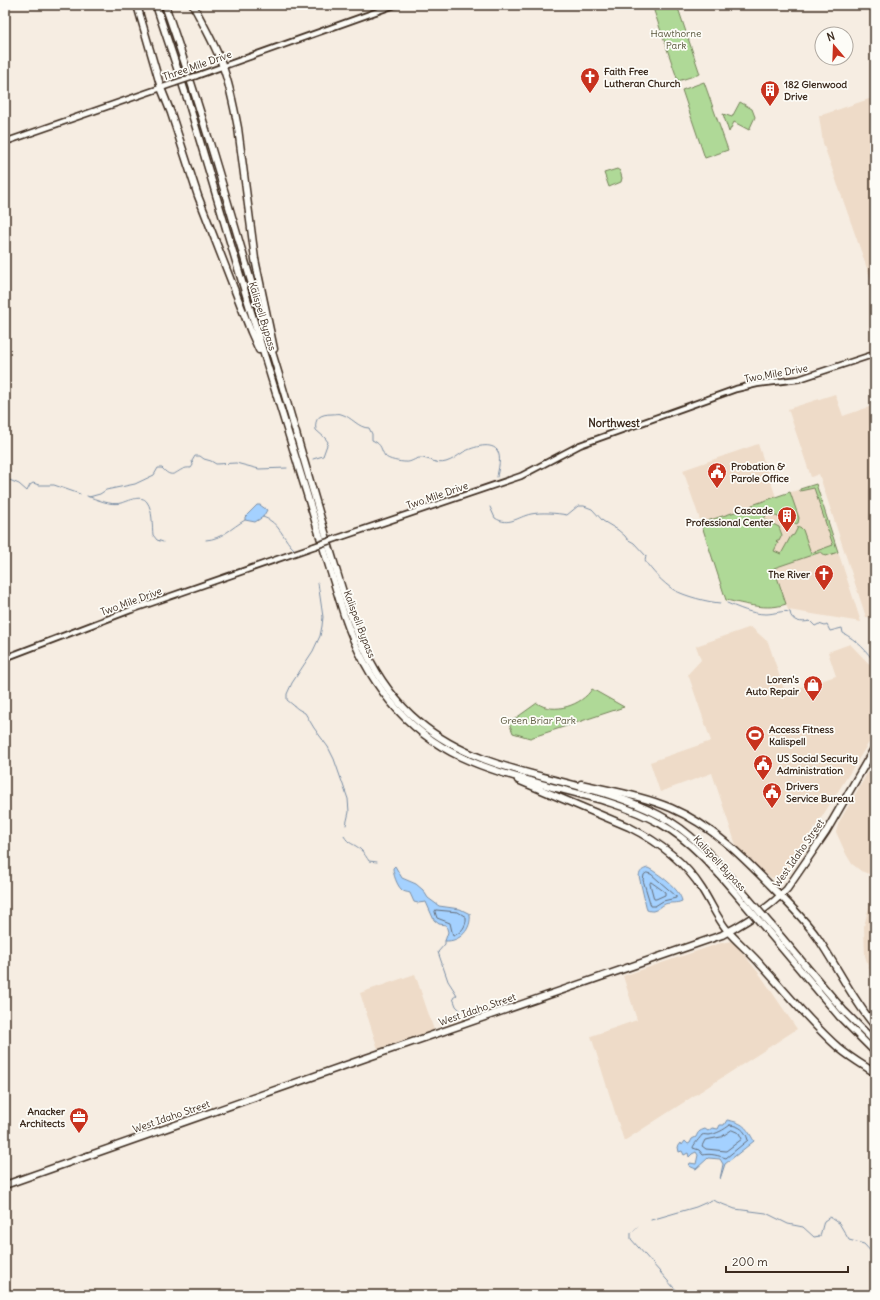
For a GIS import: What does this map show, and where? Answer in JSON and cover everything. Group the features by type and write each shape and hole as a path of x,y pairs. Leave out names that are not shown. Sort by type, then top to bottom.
{"highway":[{"path":"137,5 161,88 198,196 250,332 268,368"},
{"name":"Kalispell Bypass","path":"156,5 188,101 346,621 358,652 386,698 423,733 461,757 502,772 621,806 660,823 678,835 701,855 746,900"},
{"name":"Kalispell Bypass","path":"165,5 197,100 351,616 363,647 383,683 419,722 452,745 487,761 621,799 666,819 696,841 722,868 840,1017 875,1052"},
{"path":"193,5 223,66 238,128 255,259 281,385"},
{"name":"West Idaho Street","path":"5,1185 728,932 748,920 787,889 812,853 875,747"},
{"path":"502,772 523,783 629,827 656,843 678,860 695,878 719,920 728,932 751,954 829,1039 848,1055 875,1073"},
{"path":"550,779 575,782 663,805 687,815 706,826 727,843 780,896 789,903 812,931 858,1003 875,1026"},
{"name":"Kalispell Bypass","path":"768,927 875,1042"}],"street":[{"name":"Three Mile Drive","path":"5,142 396,5"},
{"name":"Two Mile Drive","path":"5,658 131,610 521,476 580,445 736,389 757,384 799,379 875,354"}],"shaded area":[{"path":"875,97 875,291 823,143 819,116"},
{"path":"835,394 843,416 875,405 875,618 866,617 819,474 811,477 788,409"},
{"path":"758,444 776,497 816,484 861,622 788,610 752,506 743,513 735,512 701,523 683,470"},
{"path":"751,627 768,642 785,692 836,676 828,652 850,644 875,670 875,733 785,875 772,878 759,870 736,845 712,773 660,792 650,762 711,741 688,674 701,660 696,646"},
{"path":"875,760 875,874 869,874 861,871 852,864 836,832 839,822"},
{"path":"875,884 875,978 873,980 865,956 864,926"},
{"path":"731,941 738,947 761,976 797,1029 624,1141 591,1036 637,1020 623,976"},
{"path":"415,974 434,1030 378,1049 360,993"}],"green space":[{"name":"Hawthorne Park","path":"652,5 677,5 700,74 678,81"},
{"path":"704,82 728,150 705,158 682,90"},
{"path":"740,102 752,109 755,117 749,130 734,122 729,132 723,114 732,117"},
{"path":"617,169 620,171 622,178 621,182 609,187 604,173"},
{"path":"816,484 838,552 826,556 821,552 774,568 786,604 764,607 726,600 701,523 735,512 743,513 752,505 790,492 799,518 798,523 796,524 790,519 786,521 768,512 764,519 771,523 770,524 779,527 782,535 779,541 776,542 778,543 774,551 781,554 791,536 794,535 798,527 800,527 803,530 811,553 833,545 814,488 800,491 800,489"},
{"name":"Green Briar Park","path":"592,689 624,707 530,738 513,733 509,723 537,703 551,708 559,708 575,704 582,700"}],"water":[{"path":"257,505 260,505 267,510 263,517 255,522 245,520 245,517"},
{"path":"395,866 402,878 416,884 423,890 428,898 439,906 460,909 470,914 469,925 464,934 456,939 445,941 448,932 446,925 439,924 434,920 426,902 414,902 410,893 402,890 394,876 393,868"},
{"path":"648,868 663,877 677,891 682,901 665,904 653,911 647,910 639,876 642,870"},
{"path":"727,1120 744,1126 754,1141 725,1164 720,1179 723,1164 720,1159 708,1158 696,1169 689,1166 690,1163 696,1164 698,1155 696,1152 689,1157 688,1153 684,1155 682,1151 679,1152 678,1147 681,1143 682,1145 685,1141 688,1144 690,1143 699,1132 705,1129 708,1131 712,1128 718,1129 720,1125 724,1125"}],"waterway":[{"path":"313,459 323,456 328,442 316,430 317,420 324,415 339,414 345,415 365,428 369,428 372,434 372,440 380,445 385,456 389,459 401,462 407,462 420,458 442,463 451,460 475,447 494,447 499,456 497,477"},
{"path":"89,497 100,494 106,490 135,484 154,475 158,468 162,468 170,474 176,473 182,469 191,468 193,465 192,461 195,456 200,456 216,464 236,463 259,469 287,468"},
{"path":"5,472 7,479 19,484 27,491 33,483 39,485 54,485 80,494"},
{"path":"87,496 113,504 142,498 149,505 152,518 153,535 157,540 163,542"},
{"path":"490,507 495,518 505,522 535,513 567,515 578,506 584,506 592,509 603,521 618,530 627,539 634,543 646,556 645,561 651,569 674,590 690,596 720,603"},
{"path":"263,517 269,519 277,527 295,550"},
{"path":"206,540 217,538 245,520"},
{"path":"318,583 323,617 320,636 313,651 292,683 287,694 287,700 305,713 328,747 334,759 348,799 349,812 346,825"},
{"path":"727,603 761,614 784,611 790,612 792,618 797,621 810,621 815,626 819,624 825,626 827,625 830,631 842,628 843,633 861,646 875,664"},
{"path":"344,836 348,841 361,850 369,861 377,862"},
{"path":"445,941 445,944 438,952 448,981 457,995 453,998 456,1006 461,1011"},
{"path":"651,1220 696,1207 712,1200 735,1209 766,1213 788,1224 803,1227 814,1237 820,1236 824,1221 830,1217 839,1223 849,1240 864,1244 875,1256"},
{"path":"639,1226 631,1233 631,1239 674,1288 683,1295"}],"place":[{"name":"Faith Free Lutheran Church","path":"590,94"},
{"name":"182 Glenwood Drive","path":"770,107"},
{"name":"Probation & Parole Office","path":"717,489"},
{"name":"Cascade Professional Center","path":"787,533"},
{"name":"The River","path":"824,591"},
{"name":"Loren's Auto Repair","path":"813,702"},
{"name":"Access Fitness Kalispell","path":"755,752"},
{"name":"US Social Security Administration","path":"763,781"},
{"name":"Drivers Service Bureau","path":"772,809"},
{"name":"Anacker Architects","path":"79,1134"}],"district":[{"name":"Northwest","path":"614,423"}]}
